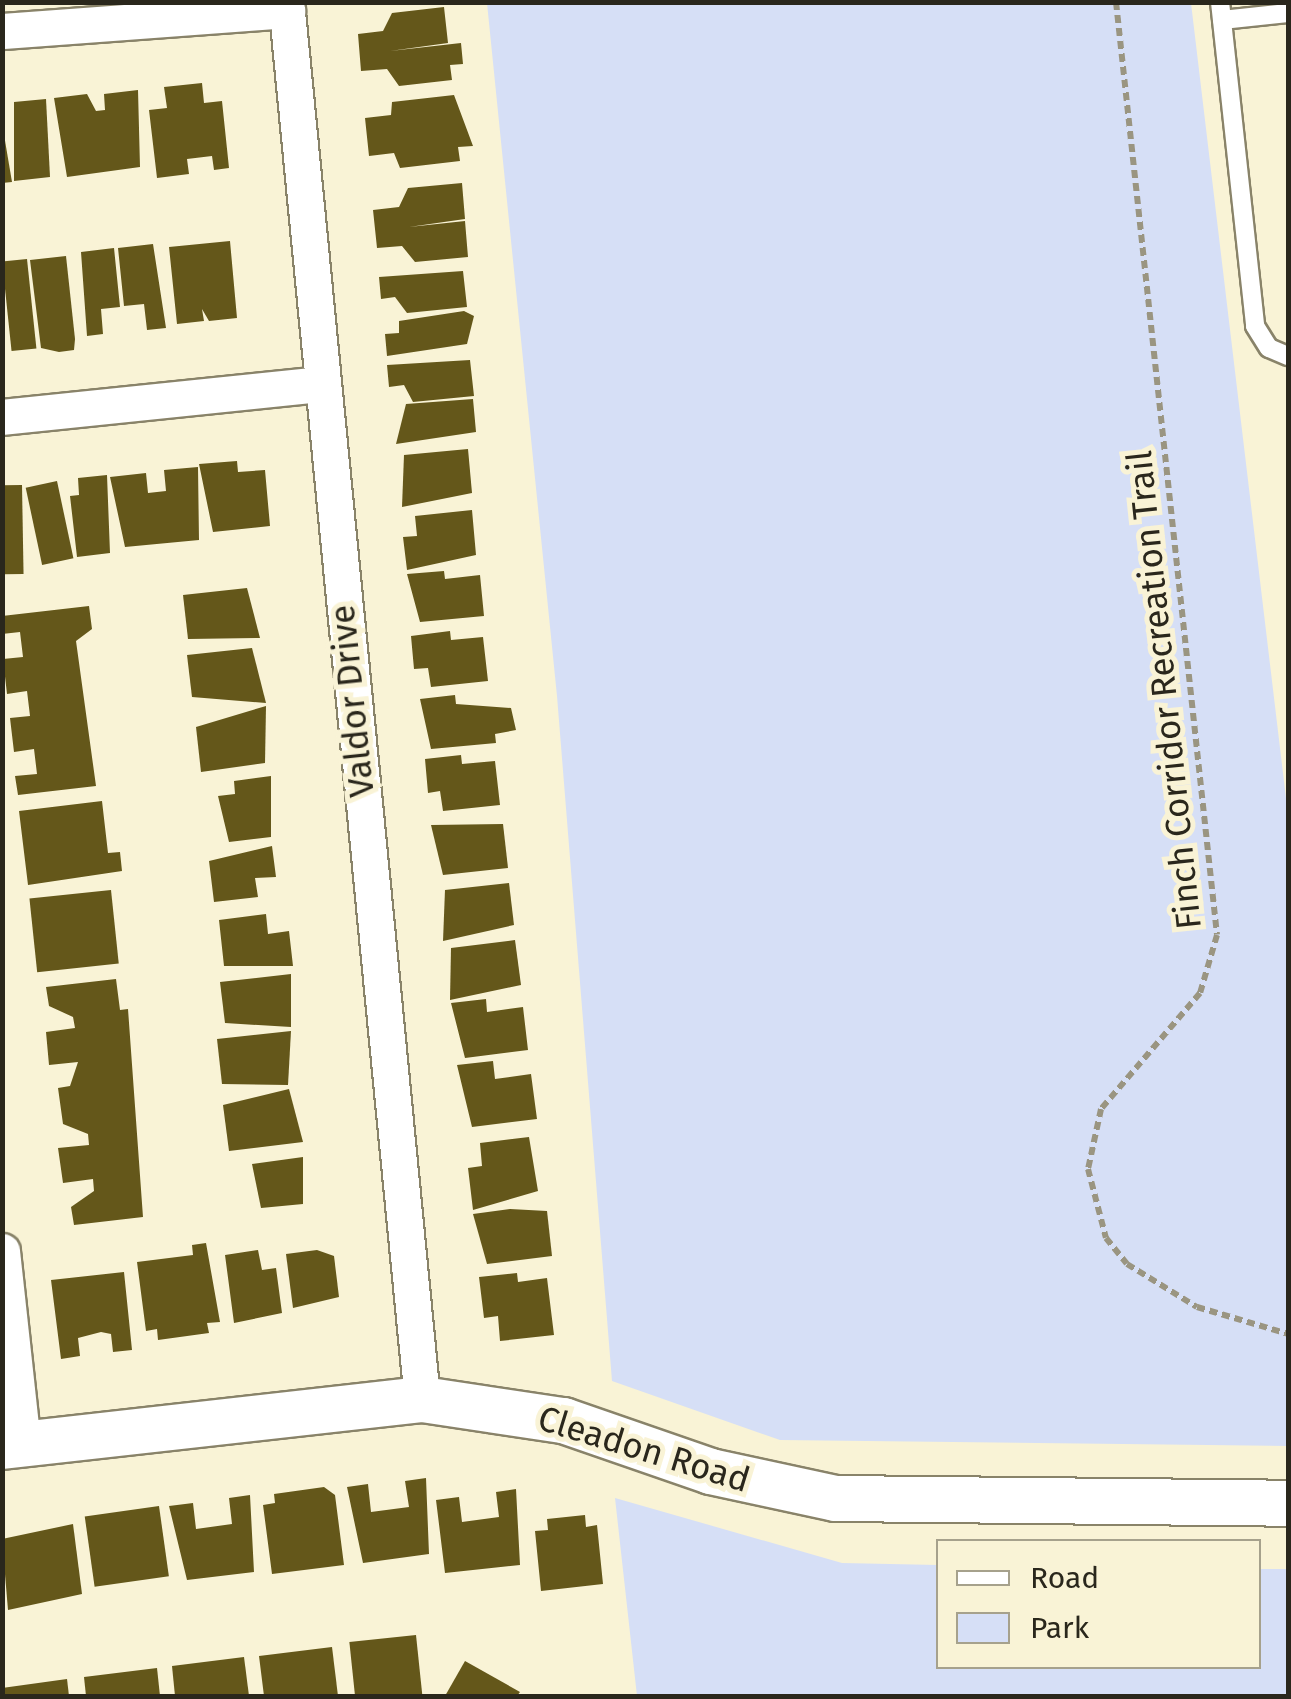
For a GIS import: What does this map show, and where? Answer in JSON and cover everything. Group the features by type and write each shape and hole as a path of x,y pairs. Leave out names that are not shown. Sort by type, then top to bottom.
{"street":[{"path":"2,31 286,6"},
{"name":"Valdor Drive","path":"286,6 422,1399"},
{"path":"2,418 321,384"},
{"path":"2,1251 13,1444"},
{"name":"Cleadon Road","path":"13,1444 422,1399 562,1420 710,1471 835,1498 1288,1502"}],"lane":[{"path":"1288,13 1221,11 1255,326 1269,348 1288,356"}],"path":[{"name":"Finch Corridor Recreation Trail","path":"1116,2 1217,935 1200,993 1101,1109 1088,1169 1106,1238 1126,1264 1197,1307 1288,1334"}],"green space":[{"path":"487,3 1191,3 1288,815 1288,1446 780,1440 612,1381 557,696"},
{"path":"615,1498 842,1563 936,1565 936,1669 1261,1669 1261,1569 1288,1569 1288,1696 637,1696"}],"building":[{"path":"444,7 448,43 390,51 461,43 463,64 450,65 452,80 399,86 387,69 361,71 358,34 383,31 392,13"},
{"path":"202,83 204,103 222,101 229,168 214,170 212,156 187,159 189,174 157,178 149,110 167,108 164,87"},
{"path":"138,90 140,167 67,177 54,98 87,94 96,111 105,110 104,94"},
{"path":"454,95 473,146 458,147 460,161 400,168 394,153 369,156 365,118 391,115 392,102"},
{"path":"46,99 50,177 14,181 14,102"},
{"path":"2,123 12,182 2,183"},
{"path":"462,183 465,219 409,227 465,221 468,257 415,262 402,246 377,248 373,210 399,207 408,188"},
{"path":"230,241 237,318 209,321 202,309 204,321 177,324 169,247"},
{"path":"153,244 166,328 147,330 144,304 124,306 118,248"},
{"path":"114,248 120,307 101,309 103,334 87,336 81,252"},
{"path":"66,256 75,339 74,350 59,352 41,348 30,260"},
{"path":"27,259 36,349 12,351 2,262"},
{"path":"463,271 467,307 407,313 395,297 381,299 379,277"},
{"path":"464,311 474,316 467,344 387,356 385,334 399,333 399,321"},
{"path":"470,360 474,396 413,402 404,385 389,387 387,365"},
{"path":"473,399 476,432 396,444 406,404"},
{"path":"468,449 472,493 402,507 404,455"},
{"path":"237,461 238,472 265,470 270,526 213,532 199,464"},
{"path":"198,467 199,540 125,547 110,477 146,473 148,493 166,491 164,470"},
{"path":"107,475 110,553 77,557 70,496 79,495 78,478"},
{"path":"57,481 73,558 42,565 26,488"},
{"path":"2,485 22,485 24,574 4,574"},
{"path":"472,510 476,555 407,570 403,537 417,536 415,516"},
{"path":"444,571 445,579 480,575 484,616 420,622 407,574"},
{"path":"247,588 260,638 188,639 183,595"},
{"path":"89,606 92,629 76,641 96,786 18,795 15,776 37,774 34,749 14,752 10,718 30,716 27,691 7,694 3,659 23,657 20,632 2,634 2,616"},
{"path":"450,631 451,640 483,637 488,681 431,687 428,668 414,669 411,636"},
{"path":"252,648 266,703 192,697 187,655"},
{"path":"455,695 456,704 511,708 516,730 495,734 496,743 431,749 420,699"},
{"path":"266,706 265,763 201,772 196,727"},
{"path":"461,755 462,764 495,761 500,805 443,811 440,791 428,793 425,759"},
{"path":"271,776 271,837 229,842 218,796 235,794 234,781"},
{"path":"102,801 108,853 120,852 122,871 28,885 19,811"},
{"path":"503,824 508,868 443,875 431,825"},
{"path":"272,846 276,877 255,878 258,897 214,902 209,861"},
{"path":"509,883 514,925 443,941 445,890"},
{"path":"111,890 119,964 37,972 29,899"},
{"path":"266,914 268,934 289,931 293,966 224,966 219,920"},
{"path":"515,940 521,985 450,1000 451,948"},
{"path":"291,974 291,1027 225,1023 220,982"},
{"path":"116,979 120,1010 128,1009 143,1217 74,1225 71,1207 94,1191 93,1179 63,1183 58,1148 89,1145 88,1134 63,1124 58,1088 70,1086 78,1062 49,1065 46,1032 75,1028 73,1017 49,1006 46,987"},
{"path":"486,999 487,1012 523,1007 528,1050 465,1058 451,1003"},
{"path":"291,1031 288,1085 222,1084 217,1039"},
{"path":"493,1061 495,1079 531,1074 537,1119 472,1127 457,1065"},
{"path":"289,1089 303,1142 229,1151 223,1105"},
{"path":"529,1137 538,1191 473,1210 468,1168 482,1166 480,1143"},
{"path":"303,1157 303,1204 261,1208 252,1164"},
{"path":"510,1209 547,1211 552,1256 487,1264 473,1214"},
{"path":"206,1243 220,1322 207,1323 209,1333 158,1340 157,1329 146,1331 137,1262 193,1255 192,1245"},
{"path":"258,1250 262,1270 276,1268 282,1313 234,1323 225,1255"},
{"path":"317,1250 334,1256 339,1297 293,1308 286,1254"},
{"path":"124,1272 132,1350 113,1352 111,1334 101,1332 78,1338 80,1356 61,1359 51,1280"},
{"path":"517,1273 518,1282 547,1278 554,1335 500,1341 498,1316 484,1318 479,1277"},
{"path":"426,1478 429,1554 363,1563 347,1487 368,1484 371,1512 409,1507 405,1481"},
{"path":"324,1487 335,1495 344,1565 272,1574 263,1505 275,1503 274,1494"},
{"path":"516,1489 520,1565 445,1573 436,1500 459,1497 462,1522 499,1517 496,1492"},
{"path":"250,1495 254,1572 187,1580 169,1506 193,1503 196,1529 232,1524 229,1498"},
{"path":"159,1506 169,1576 95,1587 85,1516"},
{"path":"585,1515 586,1527 597,1525 603,1584 541,1591 535,1531 548,1530 547,1519"},
{"path":"73,1524 82,1594 8,1610 2,1539"},
{"path":"416,1635 422,1695 355,1696 349,1642"},
{"path":"332,1647 338,1696 264,1696 259,1656"},
{"path":"244,1657 249,1696 175,1696 172,1666"},
{"path":"465,1661 520,1692 517,1696 445,1696"},
{"path":"157,1668 160,1696 86,1696 84,1677"},
{"path":"67,1679 69,1696 2,1696 2,1688"}]}
